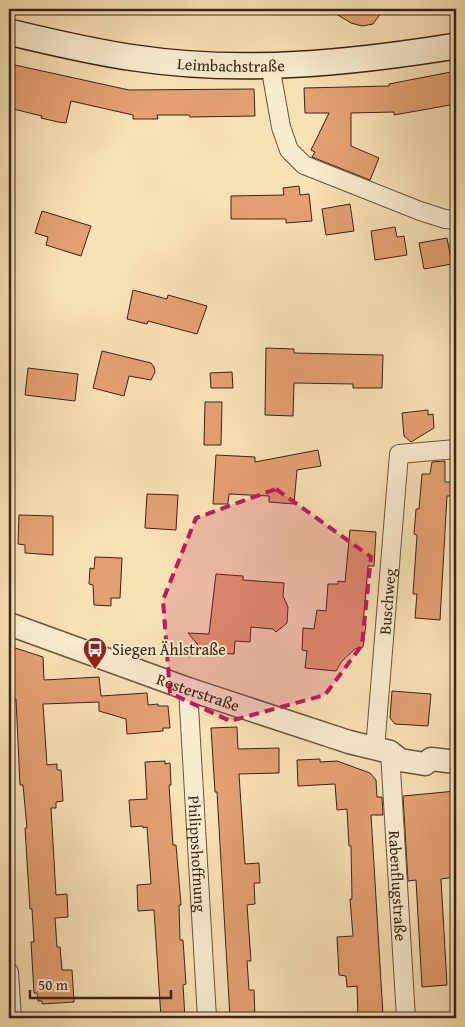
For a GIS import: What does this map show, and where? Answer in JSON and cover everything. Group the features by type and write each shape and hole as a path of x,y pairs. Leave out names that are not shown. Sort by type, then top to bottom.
{"main road":[{"name":"Leimbachstraße","path":"9,32 90,51 137,59 210,64 270,65 344,61 396,56 456,46"}],"street":[{"path":"270,65 280,127 289,150 304,164 420,210 445,219 456,220"},
{"name":"Buschweg","path":"383,751 400,454 456,449"},
{"name":"Rosterstraße","path":"9,624 188,689 383,751 400,760 425,764 431,759 456,762"},
{"name":"Philippshoffnung","path":"188,689 207,1018"},
{"name":"Rabenflugstraße","path":"383,751 406,1018"},
{"path":"9,972 12,1018"}],"highlighted area":[{"path":"276,489 371,557 362,645 325,695 230,721 170,693 163,600 196,518"}],"building":[{"path":"328,9 384,9 373,24 362,26 351,23"},
{"path":"15,65 129,90 254,89 255,116 190,117 189,115 157,115 158,119 133,119 133,115 71,101 66,123 58,122 9,108"},
{"path":"456,71 456,104 394,115 394,112 351,113 351,146 379,158 370,180 312,157 315,152 311,150 329,113 305,113 304,88 389,86 389,84"},
{"path":"299,186 300,195 309,194 312,221 286,223 286,219 231,219 231,196 284,195 283,188"},
{"path":"350,204 354,231 326,235 322,209"},
{"path":"42,211 91,226 81,256 46,245 48,237 35,233"},
{"path":"395,227 397,237 404,236 407,255 375,260 371,231"},
{"path":"447,238 452,264 424,269 419,243"},
{"path":"133,290 167,299 168,295 207,306 197,334 148,321 147,324 127,319"},
{"path":"266,348 294,349 294,353 383,355 382,388 353,388 353,384 294,383 293,416 265,415"},
{"path":"102,351 151,363 155,372 151,380 129,376 124,396 93,388"},
{"path":"28,368 78,374 75,401 25,395"},
{"path":"232,372 233,388 211,388 210,373"},
{"path":"205,402 222,402 221,445 204,445"},
{"path":"428,410 428,415 433,414 434,428 411,442 404,436 402,413"},
{"path":"318,450 321,466 297,470 294,504 269,502 269,496 229,494 228,504 213,504 216,455 255,457 255,462"},
{"path":"445,461 445,482 452,482 450,496 447,496 440,620 415,618 417,594 413,594 417,535 414,534 416,509 419,509 422,474 430,474 432,462"},
{"path":"147,494 178,495 176,530 145,528"},
{"path":"19,515 53,516 53,555 25,553 25,545 18,544"},
{"path":"350,530 376,532 374,566 368,566 363,624 366,624 363,647 355,649 342,661 336,671 305,668 307,651 302,650 303,628 314,629 317,610 326,611 328,584 338,584 338,581 345,582"},
{"path":"95,557 122,558 120,598 111,598 111,606 94,605 93,585 89,584 90,568 94,569"},
{"path":"216,574 243,576 243,580 284,583 283,596 288,607 287,623 276,632 273,629 251,627 250,642 235,641 234,654 212,653 208,657 188,633 209,634"},
{"path":"9,646 43,657 44,680 99,677 101,696 147,693 148,705 168,706 170,728 163,728 163,731 127,734 126,719 99,711 99,702 43,704 47,765 57,764 57,770 61,770 63,801 56,802 56,808 51,808 56,895 67,894 68,917 55,918 57,947 60,947 62,970 72,970 74,1002 42,1004 42,1001 38,1001 37,993 34,993 31,942 34,942 25,828 27,828 23,785 20,785 16,699 9,700"},
{"path":"392,691 431,694 428,726 395,724 390,718"},
{"path":"237,727 238,749 279,748 279,773 239,774 245,864 259,863 260,883 254,883 255,904 247,905 251,961 247,961 249,990 254,990 255,1017 250,1018 230,1018 217,792 215,792 211,728"},
{"path":"320,759 320,762 337,761 370,773 376,780 377,797 382,797 383,815 371,815 383,1015 358,1016 357,986 347,987 346,976 339,975 337,937 353,936 350,899 352,899 351,846 349,846 347,809 337,810 335,784 298,786 297,760"},
{"path":"165,761 165,764 170,763 171,785 169,785 173,845 176,845 181,905 179,905 180,940 183,940 186,984 183,985 185,1018 161,1018 154,910 138,911 137,885 151,884 147,827 131,827 129,800 147,799 145,762"},
{"path":"456,791 456,877 441,879 447,985 422,987 416,880 408,881 403,796"}],"place":[{"name":"Siegen Ählstraße","path":"95,670"}]}
